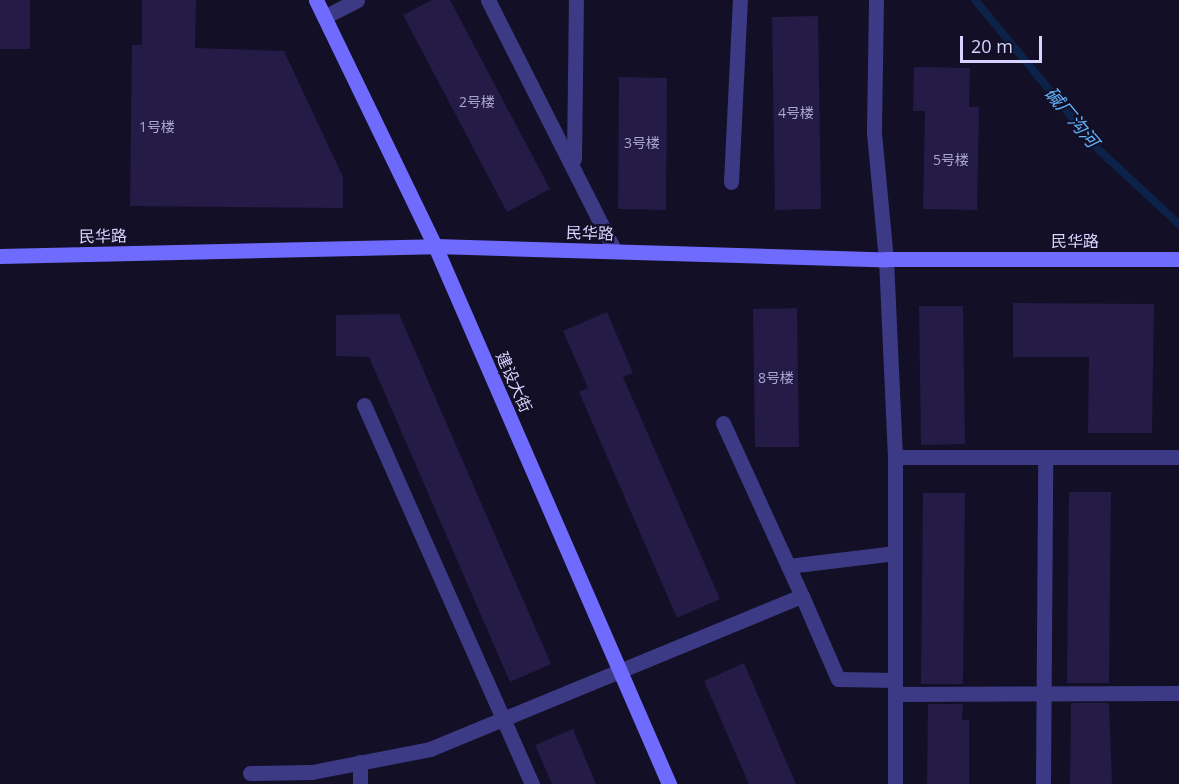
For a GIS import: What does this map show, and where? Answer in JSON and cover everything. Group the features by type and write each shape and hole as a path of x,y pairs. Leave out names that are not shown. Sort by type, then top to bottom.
{"street":[{"name":"建设大街","path":"316,0 435,246 669,784"},
{"path":"324,17 357,0"},
{"path":"488,0 573,163 615,251"},
{"path":"573,163 576,0"},
{"path":"731,182 740,0"},
{"path":"876,0 873,133 886,259 895,457 895,784"},
{"name":"民华路","path":"0,256 435,246 886,259 1179,259"},
{"path":"364,405 532,784"},
{"path":"723,423 838,679 895,687 1044,695 1179,693"},
{"path":"895,457 1179,458"},
{"path":"1043,784 1045,458"},
{"path":"788,566 895,553"},
{"path":"250,773 312,778 360,762 430,749 620,669 802,597"},
{"path":"360,762 360,784"}],"building":[{"path":"0,0 30,0 30,49 0,49"},
{"path":"142,0 196,0 195,48 284,51 343,177 343,208 130,206 132,45 142,45"},
{"path":"432,0 450,0 550,189 507,212 403,15"},
{"path":"818,16 821,209 775,210 772,17"},
{"path":"914,67 970,68 969,107 979,107 977,210 923,209 925,111 913,111"},
{"path":"619,77 667,78 666,210 618,209"},
{"path":"1013,303 1154,304 1152,433 1088,433 1089,357 1013,357"},
{"path":"919,306 963,306 965,444 921,445"},
{"path":"797,308 799,447 755,447 753,309"},
{"path":"607,312 633,373 623,377 720,599 677,618 579,392 588,388 563,331"},
{"path":"399,314 551,664 510,682 369,357 336,356 336,315"},
{"path":"1069,492 1111,492 1109,683 1067,683"},
{"path":"923,493 965,493 963,684 921,684"},
{"path":"744,663 796,784 749,784 704,681"},
{"path":"1071,703 1109,703 1112,784 1070,784"},
{"path":"928,704 963,704 962,720 969,720 969,784 927,784"},
{"path":"573,729 596,784 552,784 535,745"}],"waterway":[{"name":"碱厂沟河","path":"975,0 1099,150 1179,224"}]}
